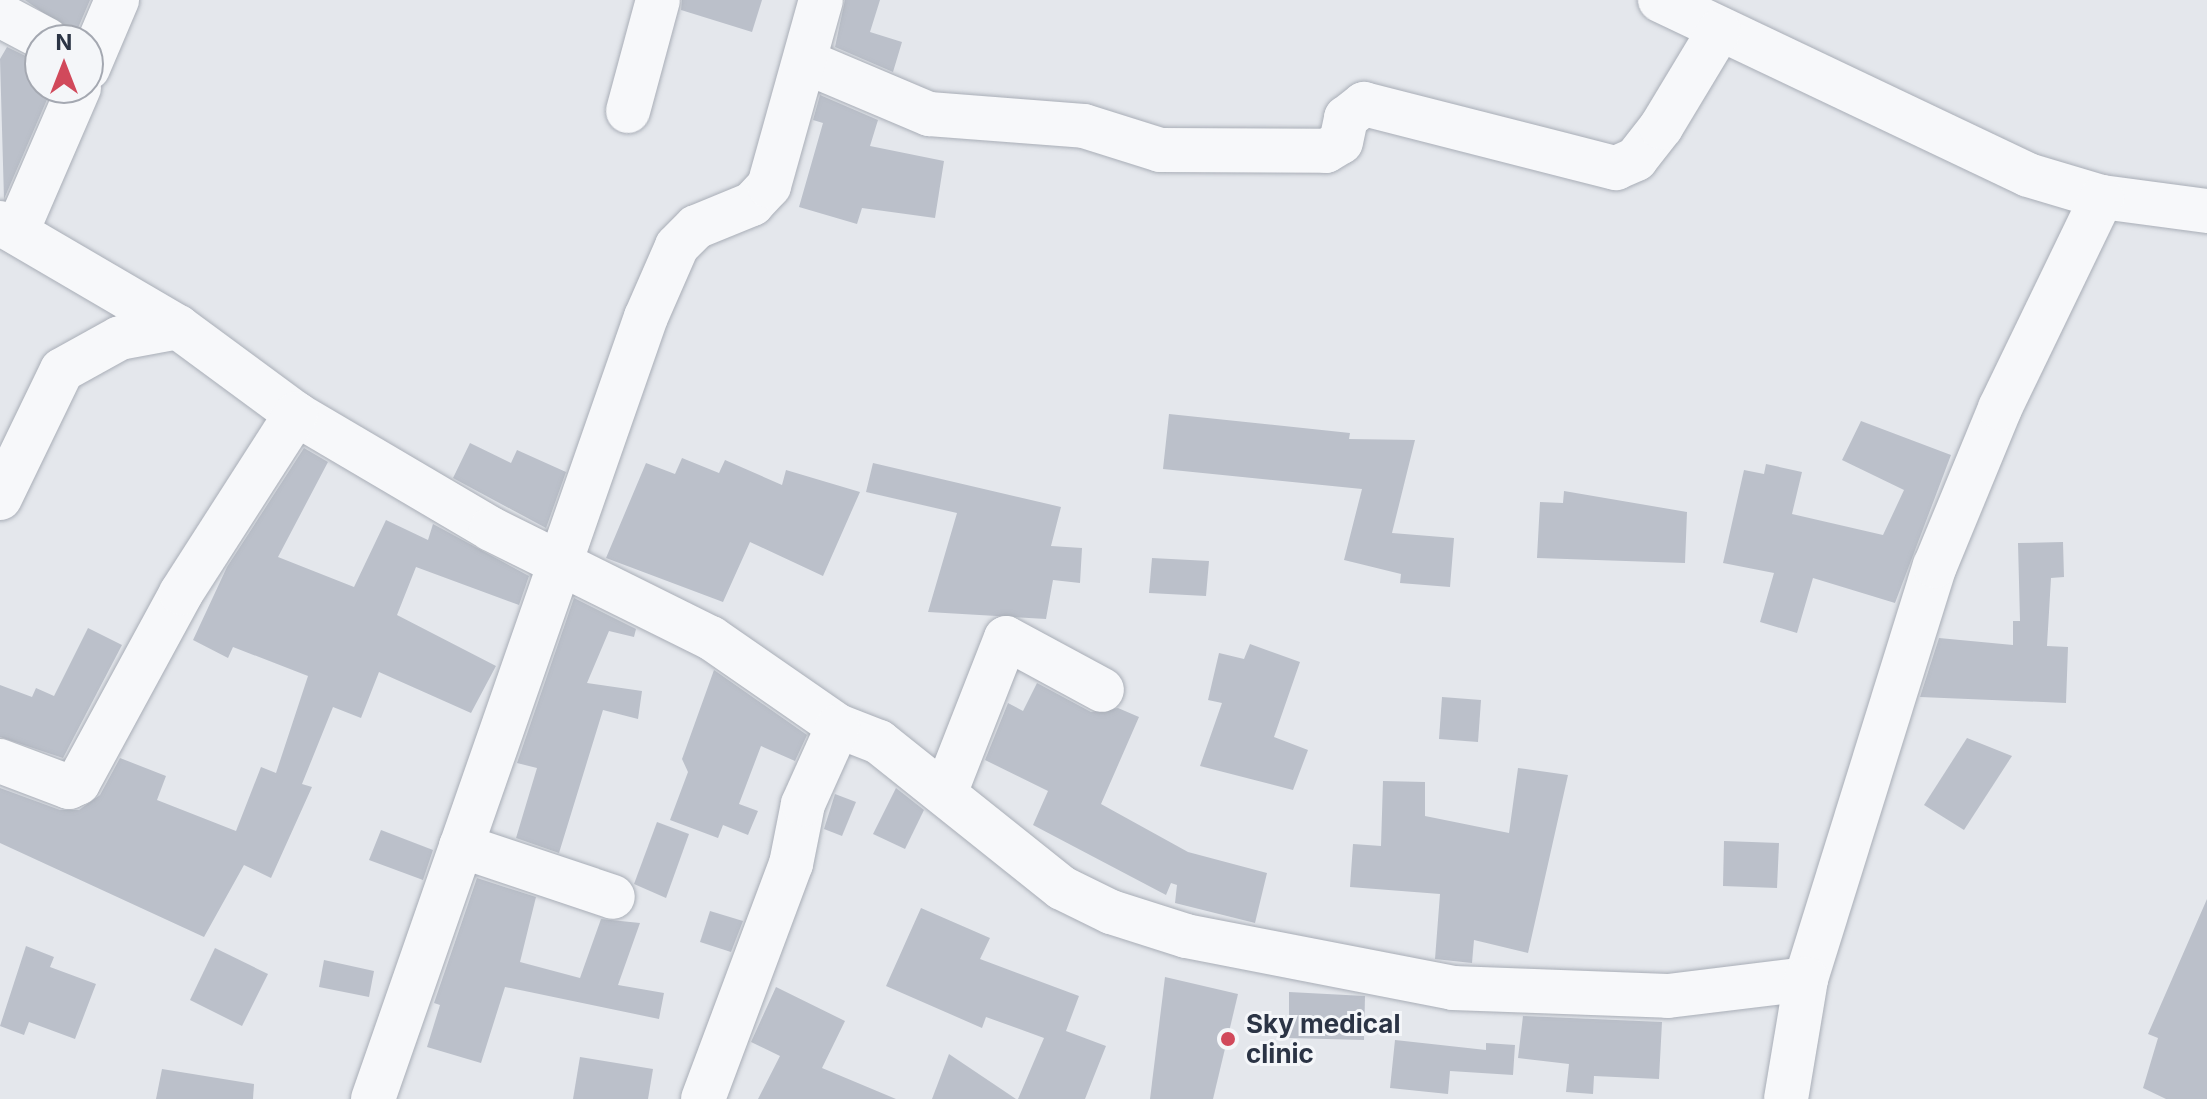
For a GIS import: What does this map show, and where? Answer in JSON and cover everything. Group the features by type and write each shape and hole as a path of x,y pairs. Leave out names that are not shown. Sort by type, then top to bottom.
{"street":[{"path":"104,30 117,0"},
{"path":"628,111 658,0"},
{"path":"373,1099 558,562 677,246 696,227 762,196 806,62 821,0"},
{"path":"1660,0 1943,138 2102,197 2207,211"},
{"path":"0,15 24,28"},
{"path":"806,62 929,114 1084,126 1160,150 1326,151 1341,142 1346,118 1364,104 1616,168 1636,159 1661,127 1719,31"},
{"path":"70,104 8,227 178,327 296,414 558,562 711,638 838,726 879,742 946,791 1062,888 1186,936 1453,988 1668,996 1806,979"},
{"path":"1786,1099 1806,979 1935,566 2000,408 2102,197"},
{"path":"0,498 62,370 120,338 178,327"},
{"path":"0,761 69,787 78,783 181,593 296,414"},
{"path":"946,791 1006,638 1102,690"},
{"path":"703,1099 791,864 803,804 838,726"},
{"path":"461,846 613,897"}],"building":[{"path":"25,0 90,0 80,24 59,24"},
{"path":"682,0 762,0 752,32 681,10"},
{"path":"845,0 880,0 870,32 902,42 893,72 835,47"},
{"path":"7,47 24,55 24,104 45,104 4,199 0,59"},
{"path":"820,95 878,120 870,146 944,161 935,218 862,208 857,224 799,207 823,123 813,120"},
{"path":"1169,414 1350,433 1349,439 1415,440 1392,533 1454,538 1450,587 1400,583 1401,574 1344,560 1362,489 1163,469"},
{"path":"1861,421 1951,455 1895,603 1813,578 1797,633 1760,622 1774,573 1723,563 1744,470 1764,474 1766,464 1802,472 1792,514 1883,535 1904,490 1842,460"},
{"path":"470,443 511,463 517,450 566,472 546,528 453,478"},
{"path":"304,448 328,462 278,557 354,587 386,520 428,540 433,524 529,576 519,605 416,567 397,615 496,666 471,713 379,672 361,718 333,707 302,784 312,787 271,878 244,865 204,937 0,843 0,788 60,810 79,810 100,795 120,758 166,776 157,800 236,831 261,767 276,773 308,676 233,647 228,658 193,640 227,567"},
{"path":"682,458 719,473 725,460 782,485 786,470 860,492 823,576 750,542 723,602 606,558 646,463 675,474"},
{"path":"873,463 1061,507 1051,546 1082,548 1080,583 1053,580 1046,619 928,612 957,513 866,492"},
{"path":"1564,491 1687,512 1685,563 1537,558 1540,502 1563,503"},
{"path":"2063,542 2064,577 2051,578 2047,646 2068,647 2066,703 1920,697 1939,638 2013,645 2013,621 2020,621 2018,543"},
{"path":"1152,558 1209,561 1206,596 1149,593"},
{"path":"574,598 636,629 634,637 609,631 587,683 642,691 638,719 603,710 559,853 516,838 537,768 517,763"},
{"path":"88,628 122,645 63,758 0,737 0,685 32,697 36,688 54,696"},
{"path":"1250,644 1300,662 1274,737 1308,750 1293,790 1200,766 1222,703 1208,700 1219,653 1244,659"},
{"path":"714,670 807,735 795,761 761,746 739,804 758,811 748,835 723,825 718,838 670,820 688,772 682,759"},
{"path":"1037,683 1091,712 1118,708 1139,717 1101,804 1188,852 1267,873 1255,923 1175,903 1177,885 1171,883 1166,895 1033,825 1048,791 985,760 1008,703 1023,711"},
{"path":"1442,697 1481,700 1478,742 1439,739"},
{"path":"1967,738 2012,756 1964,830 1924,805"},
{"path":"1518,768 1568,775 1528,953 1474,940 1472,963 1435,959 1440,894 1350,887 1353,844 1381,846 1383,781 1425,782 1425,816 1509,833"},
{"path":"896,788 924,810 905,849 873,834"},
{"path":"835,794 856,802 842,836 824,829"},
{"path":"657,822 689,834 666,898 634,884"},
{"path":"381,830 433,850 423,880 369,860"},
{"path":"1724,841 1779,843 1777,888 1723,886"},
{"path":"477,878 536,897 520,962 580,978 601,919 640,923 618,985 664,993 659,1019 505,987 481,1063 427,1047 440,1005 434,1003"},
{"path":"2207,899 2207,1099 2166,1099 2143,1088 2158,1038 2148,1034"},
{"path":"921,908 990,938 980,959 1079,996 1066,1031 1106,1046 1085,1099 1018,1099 1044,1038 986,1017 982,1028 886,986"},
{"path":"710,911 743,921 731,952 700,942"},
{"path":"26,946 54,957 50,967 96,984 75,1039 29,1022 24,1035 0,1026"},
{"path":"215,948 268,974 242,1026 190,1000"},
{"path":"324,960 374,971 369,997 319,987"},
{"path":"1165,977 1238,994 1213,1099 1150,1099"},
{"path":"776,987 845,1021 822,1068 896,1099 758,1099 780,1056 751,1042"},
{"path":"1289,992 1365,996 1364,1040 1289,1038"},
{"path":"1523,1016 1662,1022 1659,1079 1594,1076 1593,1094 1566,1092 1569,1064 1518,1058"},
{"path":"1395,1040 1486,1050 1486,1043 1515,1045 1513,1075 1450,1071 1448,1094 1390,1088"},
{"path":"949,1054 1016,1099 932,1099"},
{"path":"580,1057 653,1069 648,1099 573,1099"},
{"path":"162,1069 254,1084 253,1099 156,1099"}],"place":[{"name":"Sky medical clinic","path":"1228,1039"}]}
